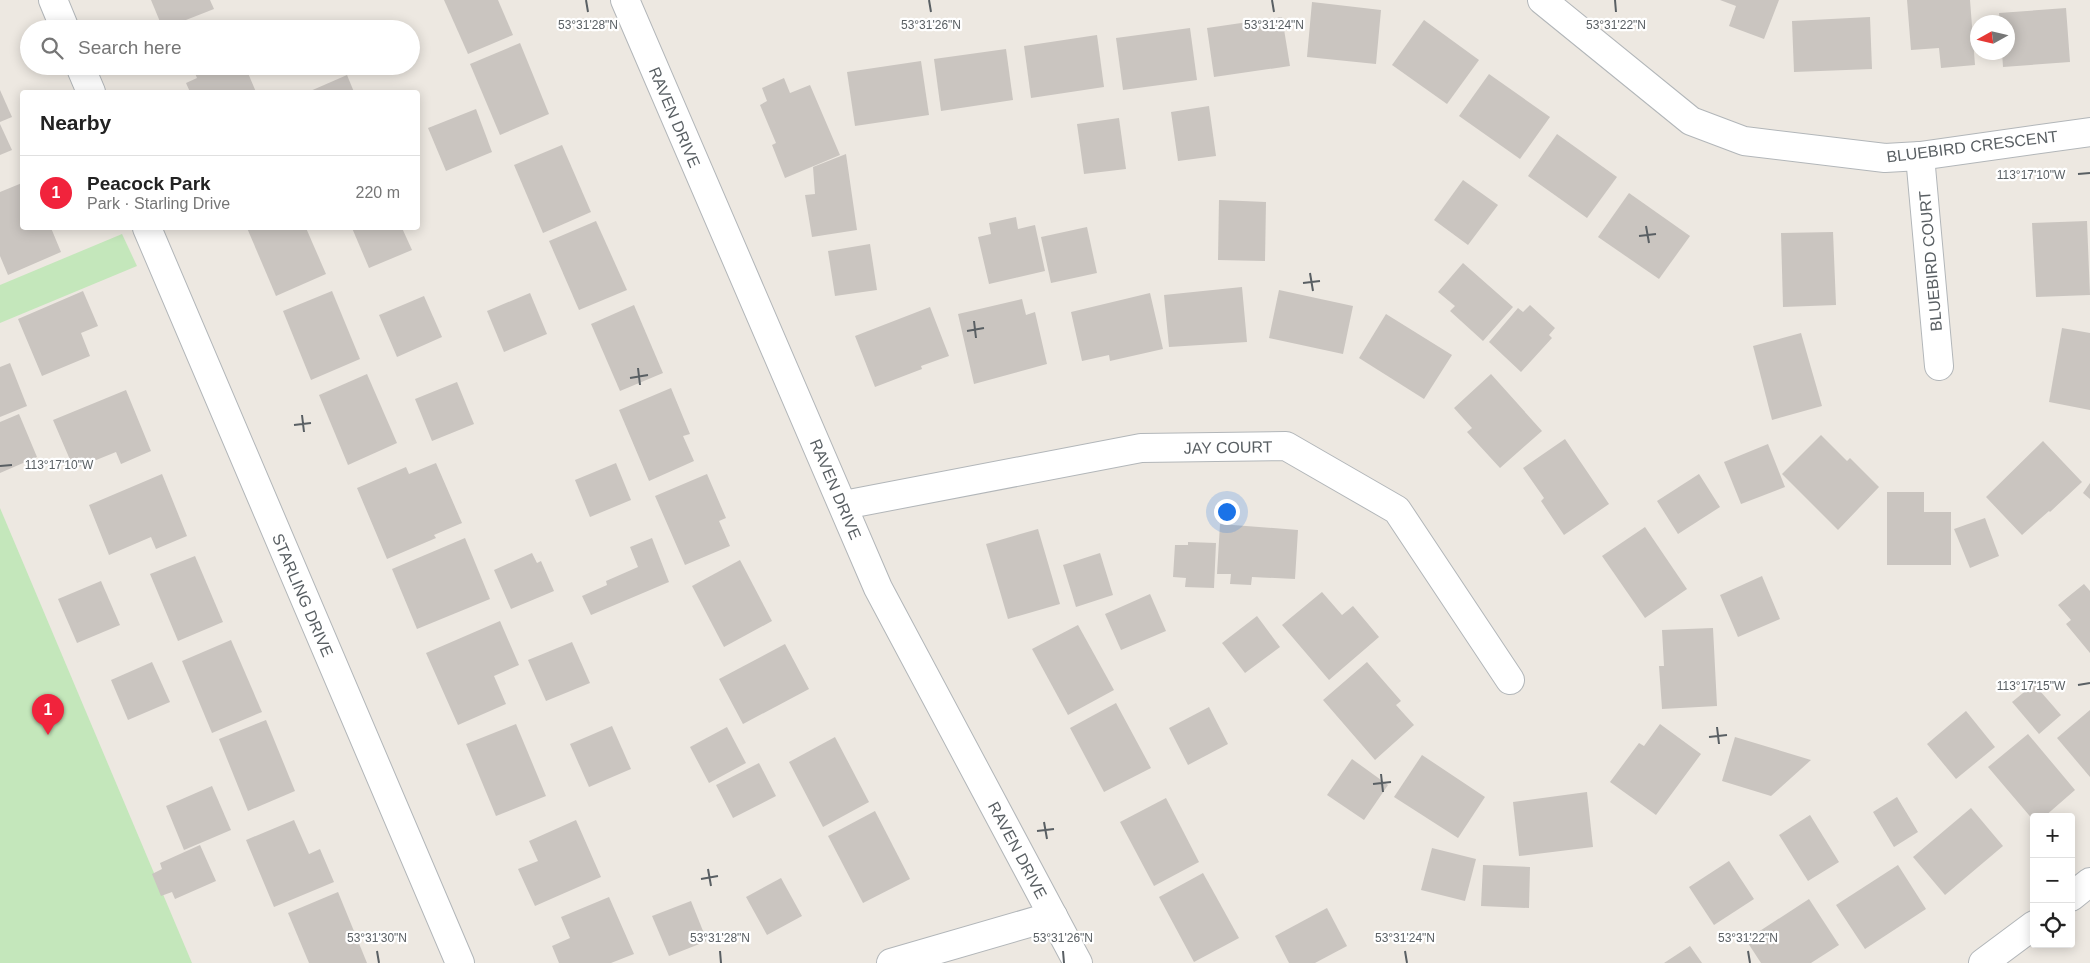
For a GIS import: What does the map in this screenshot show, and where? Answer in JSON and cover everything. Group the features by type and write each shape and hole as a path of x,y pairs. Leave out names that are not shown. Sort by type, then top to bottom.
{"street":[{"path":"53,0 61,20"},
{"name":"BLUEBIRD CRESCENT","path":"1542,0 1691,121 1744,142 1886,158 1920,156 2090,132"},
{"name":"RAVEN DRIVE","path":"629,1 878,588 1078,963"},
{"path":"84,75 90,90"},
{"name":"BLUEBIRD COURT","path":"1920,156 1939,366"},
{"name":"STARLING DRIVE","path":"148,230 460,963"},
{"name":"JAY COURT","path":"844,505 1141,448 1286,446 1397,510 1510,680"},
{"path":"2075,894 2090,882"},
{"path":"891,963 1053,916"},
{"path":"1983,963 2030,928"}],"green space":[{"path":"122,234 137,266 0,323 0,285"},
{"path":"0,508 192,963 0,963"}],"building":[{"path":"151,0 210,0 214,9 186,20 159,20"},
{"path":"444,0 498,0 513,35 468,54"},
{"path":"1720,0 1779,0 1764,39 1729,26 1736,6"},
{"path":"1907,0 1970,0 1970,60 1975,60 1975,65 1941,68 1939,48 1911,50"},
{"path":"1312,2 1381,10 1376,64 1307,57"},
{"path":"2066,8 2070,62 2003,67 2003,60 2015,60 2015,15 1999,15 1999,13"},
{"path":"1282,17 1290,66 1214,77 1207,28"},
{"path":"1870,17 1872,69 1794,72 1792,21"},
{"path":"1424,20 1479,60 1447,104 1392,65"},
{"path":"1190,28 1197,80 1123,90 1116,38"},
{"path":"1097,35 1104,87 1031,98 1024,46"},
{"path":"520,43 549,114 500,135 470,64"},
{"path":"1006,49 1013,100 941,111 934,59"},
{"path":"921,61 929,115 855,126 847,72"},
{"path":"1489,74 1550,117 1520,159 1459,116"},
{"path":"196,75 249,75 255,90 189,90 186,83 197,78"},
{"path":"347,75 353,90 313,90"},
{"path":"784,78 790,93 810,85 840,155 785,178 772,145 776,143 760,105 767,101 762,88"},
{"path":"0,90 12,117 0,122"},
{"path":"1209,106 1216,156 1178,161 1171,112"},
{"path":"476,109 492,152 446,171 428,128"},
{"path":"1119,118 1126,169 1084,174 1077,124"},
{"path":"0,124 12,150 0,155"},
{"path":"1557,134 1617,177 1587,218 1528,176"},
{"path":"562,145 591,212 543,233 514,165"},
{"path":"846,154 857,230 812,237 805,195 815,194 813,167"},
{"path":"1463,180 1498,205 1468,245 1434,220"},
{"path":"20,184 20,230 52,230 61,252 8,275 0,256 0,192"},
{"path":"1629,193 1690,236 1659,279 1598,237"},
{"path":"1219,200 1266,202 1265,261 1218,260"},
{"path":"1016,217 1018,229 1035,225 1045,271 989,284 978,237 991,234 989,223"},
{"path":"596,221 627,290 579,310 549,241"},
{"path":"2087,221 2090,295 2036,297 2032,223"},
{"path":"1087,227 1097,273 1051,283 1041,237"},
{"path":"248,230 307,230 326,274 276,296"},
{"path":"353,230 403,230 412,250 369,268"},
{"path":"1833,232 1836,305 1783,307 1781,233"},
{"path":"870,244 877,290 835,296 828,251"},
{"path":"1463,263 1513,307 1483,341 1450,311 1455,306 1438,292"},
{"path":"1242,287 1247,342 1169,347 1164,295"},
{"path":"1279,290 1353,306 1343,354 1269,338"},
{"path":"83,291 98,326 81,333 90,356 42,376 18,319"},
{"path":"332,291 360,359 311,380 283,311"},
{"path":"530,293 547,334 504,352 487,311"},
{"path":"1150,293 1163,349 1110,361 1109,355 1082,361 1071,312"},
{"path":"424,296 442,337 397,357 379,315"},
{"path":"1022,299 1026,315 1035,312 1047,364 974,384 958,314"},
{"path":"634,305 663,373 620,391 591,324"},
{"path":"1530,305 1555,328 1549,335 1552,338 1521,372 1489,342 1518,308 1523,312"},
{"path":"930,307 949,356 921,366 922,369 875,387 855,336"},
{"path":"1386,314 1452,355 1424,399 1359,358"},
{"path":"2062,328 2090,333 2090,410 2049,402"},
{"path":"1801,333 1822,406 1772,420 1753,346"},
{"path":"10,363 27,406 0,417 0,367"},
{"path":"367,374 397,443 348,465 319,395"},
{"path":"1491,374 1542,431 1500,468 1467,432 1472,428 1454,408"},
{"path":"457,382 474,424 432,441 415,399"},
{"path":"671,388 690,434 683,436 694,461 649,481 619,410"},
{"path":"126,390 151,451 121,464 116,452 74,469 53,420"},
{"path":"19,414 37,457 0,473 0,422"},
{"path":"1821,435 1847,461 1850,458 1879,487 1838,530 1782,474"},
{"path":"1565,439 1609,504 1564,535 1541,501 1544,498 1523,468"},
{"path":"2043,441 2082,482 2022,535 1986,497"},
{"path":"1768,444 1785,487 1741,504 1724,462"},
{"path":"436,463 462,523 434,535 436,538 387,559 357,488 406,467 409,474"},
{"path":"616,463 631,500 590,517 575,480"},
{"path":"162,474 187,536 156,549 151,537 109,555 89,505"},
{"path":"707,474 726,518 719,521 730,546 685,565 655,496"},
{"path":"1699,474 1720,507 1678,534 1657,501"},
{"path":"2090,483 2090,499 2083,493"},
{"path":"1887,492 1924,492 1924,512 1951,512 1951,565 1887,565"},
{"path":"1985,518 1999,556 1970,568 1954,529"},
{"path":"1220,524 1298,530 1295,579 1252,577 1251,585 1230,584 1231,574 1217,574"},
{"path":"1645,527 1687,589 1645,618 1602,556"},
{"path":"1038,529 1060,604 1008,619 986,544"},
{"path":"465,538 490,599 417,629 392,569"},
{"path":"652,538 669,582 591,615 582,596 607,585 606,581 638,567 630,547"},
{"path":"1188,542 1216,543 1214,588 1185,587 1186,578 1173,577 1175,545 1188,545"},
{"path":"532,553 537,563 541,561 554,591 511,609 494,570"},
{"path":"1100,553 1113,595 1076,607 1063,565"},
{"path":"195,556 223,622 178,641 150,574"},
{"path":"740,560 772,621 724,647 692,586"},
{"path":"1762,576 1780,619 1738,637 1720,595"},
{"path":"101,581 120,625 77,643 58,599"},
{"path":"2084,584 2090,591 2090,653 2066,624 2071,620 2058,605"},
{"path":"1322,592 1342,615 1353,606 1379,637 1329,680 1282,625"},
{"path":"1150,594 1166,631 1121,650 1105,614"},
{"path":"1257,616 1280,647 1245,673 1222,643"},
{"path":"500,621 519,665 494,676 506,704 458,725 426,653"},
{"path":"1078,625 1114,690 1068,715 1032,649"},
{"path":"1713,628 1717,706 1662,709 1659,666 1664,666 1662,630"},
{"path":"231,640 262,712 212,733 182,661"},
{"path":"572,642 590,683 546,701 528,660"},
{"path":"785,644 809,689 743,724 719,679"},
{"path":"152,662 170,702 128,720 111,680"},
{"path":"1367,662 1401,701 1396,705 1414,725 1375,760 1323,700"},
{"path":"2034,684 2061,715 2039,734 2012,702"},
{"path":"1116,703 1151,768 1104,792 1070,728"},
{"path":"1209,707 1228,744 1188,765 1169,728"},
{"path":"2090,710 2090,777 2057,738"},
{"path":"1966,711 1995,747 1956,779 1927,744"},
{"path":"266,720 295,791 248,811 219,739"},
{"path":"516,724 546,796 496,816 466,744"},
{"path":"1660,724 1701,754 1656,815 1610,782 1639,743 1644,746"},
{"path":"612,726 631,769 589,787 570,744"},
{"path":"727,727 746,763 709,783 690,747"},
{"path":"2028,734 2075,790 2049,813 2030,813 2030,816 1988,767"},
{"path":"835,737 869,802 823,827 789,762"},
{"path":"1735,737 1811,760 1771,796 1722,781"},
{"path":"1422,755 1485,797 1458,838 1394,797"},
{"path":"1352,759 1388,785 1364,820 1327,795"},
{"path":"759,763 776,796 733,818 716,785"},
{"path":"212,786 231,830 184,850 166,806"},
{"path":"1587,792 1593,847 1519,856 1513,802"},
{"path":"1897,797 1918,832 1894,847 1873,812"},
{"path":"1166,798 1199,862 1154,886 1120,822"},
{"path":"1971,808 2003,846 1945,895 1913,857"},
{"path":"875,811 910,879 863,903 828,836"},
{"path":"1810,815 1839,862 1808,881 1779,835"},
{"path":"294,820 309,854 320,849 334,882 274,907 246,840"},
{"path":"576,820 601,877 535,906 518,869 538,861 529,841"},
{"path":"200,845 216,881 175,899 172,892 161,896 152,874 162,869 160,863"},
{"path":"1432,848 1476,859 1465,901 1421,890"},
{"path":"1729,861 1754,899 1714,925 1689,887"},
{"path":"1483,865 1530,867 1529,908 1481,906"},
{"path":"1898,865 1926,909 1865,949 1836,905"},
{"path":"1203,873 1239,938 1194,962 1159,897"},
{"path":"781,878 802,916 767,935 746,897"},
{"path":"338,892 367,963 309,963 288,913"},
{"path":"609,897 634,954 611,963 559,963 552,946 570,938 561,917"},
{"path":"1809,899 1839,945 1811,963 1761,963 1746,940"},
{"path":"691,901 707,941 669,956 652,916"},
{"path":"1327,908 1347,946 1315,963 1289,963 1275,936"},
{"path":"1690,946 1702,963 1664,963"}],"place":[{"name":"Peacock Park","path":"48,735"}]}
